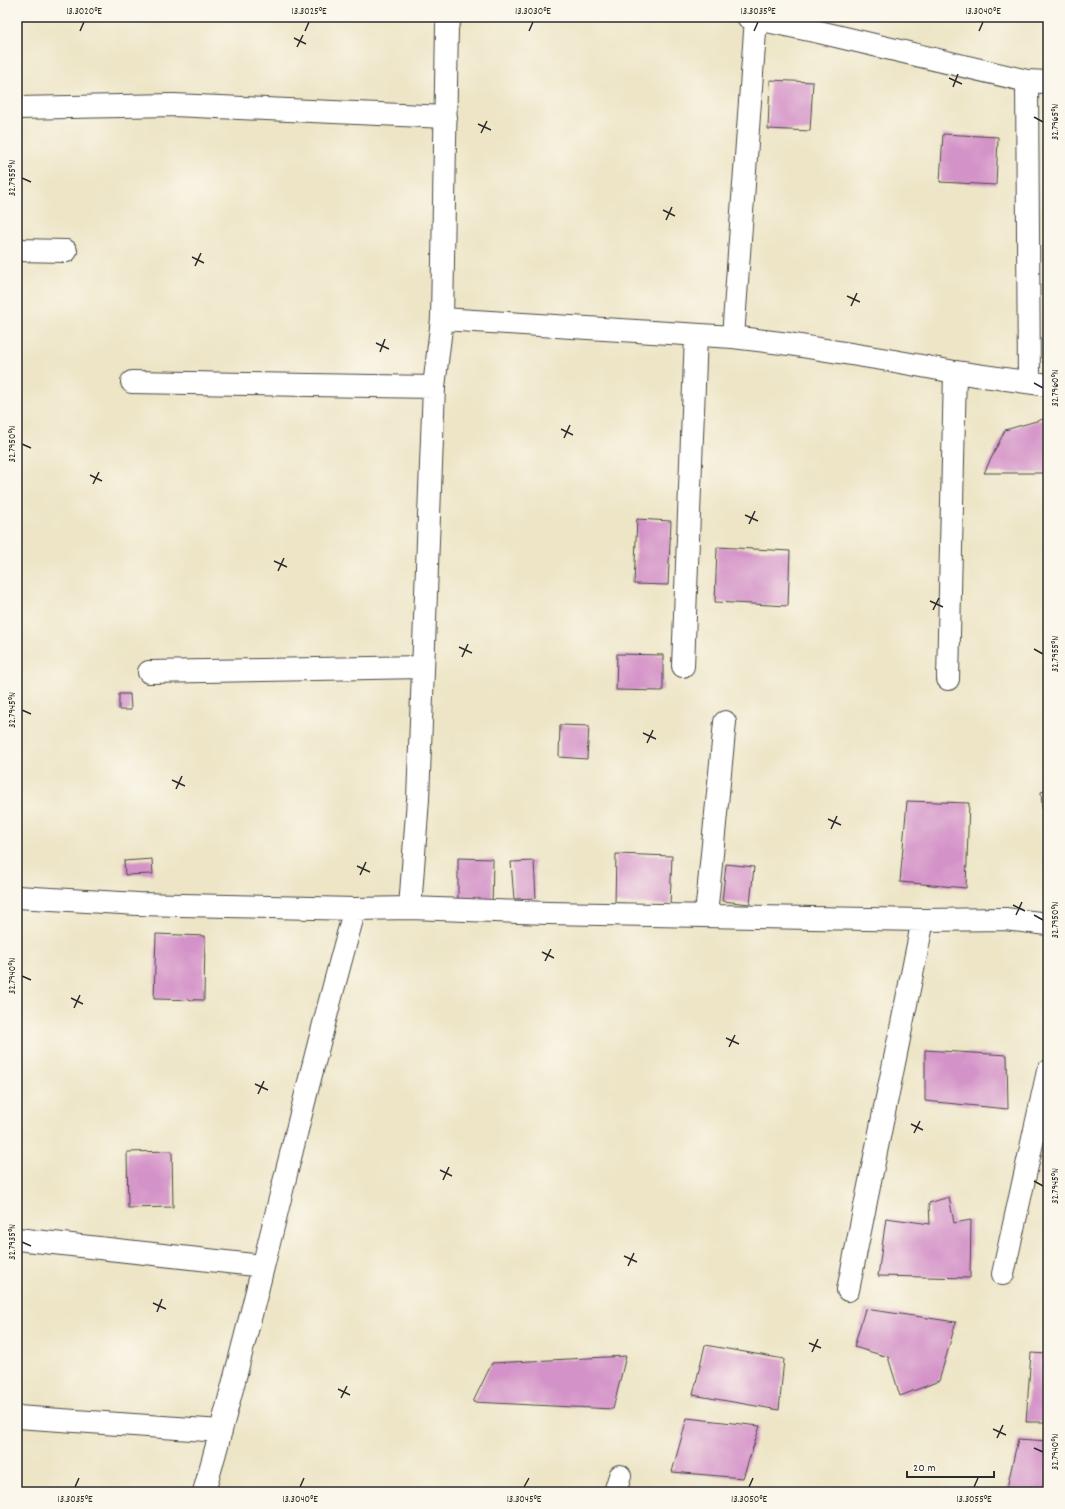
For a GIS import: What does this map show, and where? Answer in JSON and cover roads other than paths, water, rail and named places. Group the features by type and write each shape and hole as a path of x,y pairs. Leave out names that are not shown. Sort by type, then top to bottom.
{"street":[{"path":"410,908 418,799 434,387 442,318 447,26 451,17"},
{"path":"442,318 733,337 886,359 955,372 1039,384 1037,82 820,25 752,18 733,337"},
{"path":"17,108 173,105 446,117"},
{"path":"17,250 66,250"},
{"path":"683,666 696,335"},
{"path":"948,679 955,372"},
{"path":"132,382 434,387"},
{"path":"149,672 423,667"},
{"path":"706,915 725,722"},
{"path":"17,898 138,904 355,909 410,908 548,913 923,920 1005,919 1048,924"},
{"path":"204,1492 221,1431 332,990 355,909"},
{"path":"848,1290 923,920"},
{"path":"1003,1274 1048,1071"},
{"path":"17,1239 263,1266"},
{"path":"17,1417 221,1431"}]}
